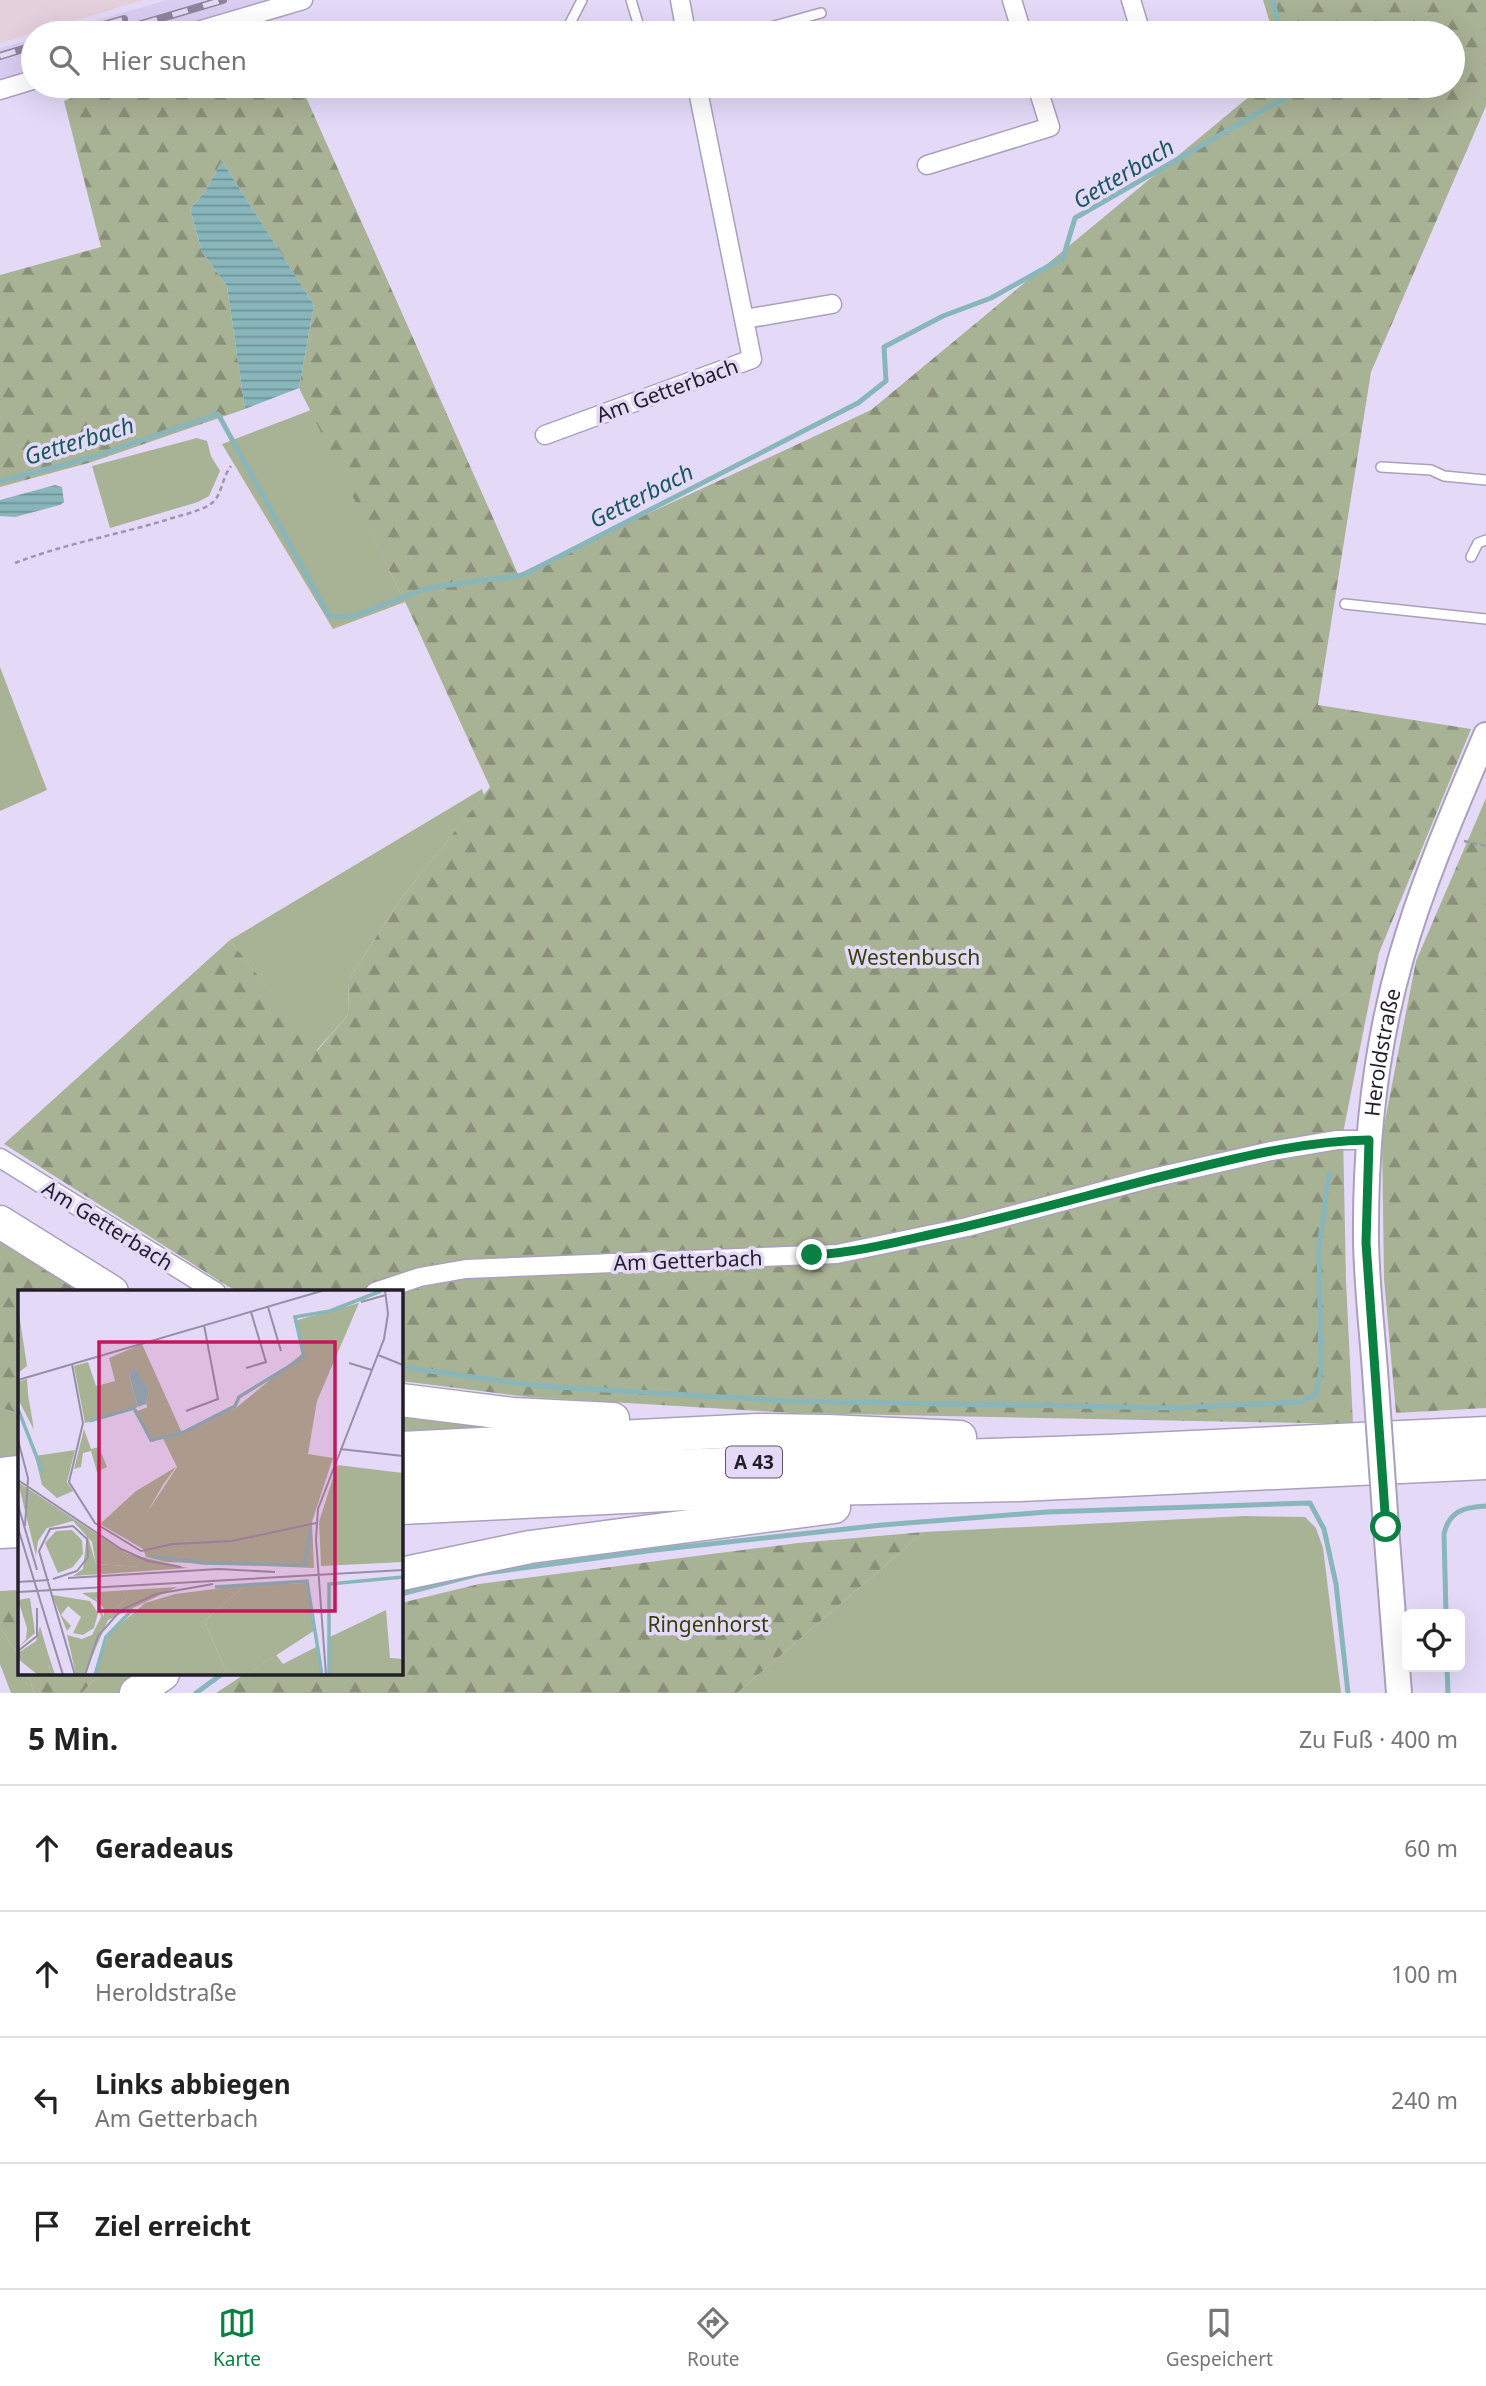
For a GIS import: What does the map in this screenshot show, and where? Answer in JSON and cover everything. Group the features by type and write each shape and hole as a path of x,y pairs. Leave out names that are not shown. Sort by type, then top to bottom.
{"highway":[{"path":"0,1222 109,1290"},
{"path":"402,1400 492,1412 758,1430 1007,1440 1108,1451"},
{"path":"402,1448 758,1430"},
{"name":"A 43","path":"402,1479 1486,1433"},
{"name":"A 43","path":"402,1508 771,1490 1020,1485 1486,1463"},
{"path":"0,1474 18,1472"},
{"path":"402,1574 498,1553 576,1540 1020,1485"},
{"path":"0,1503 18,1501"},
{"path":"0,1532 18,1531"},
{"path":"136,1693 162,1675"}],"main road":[{"name":"Heroldstraße","path":"1399,1693 1366,1243 1369,1140 1380,1050 1401,959 1429,871 1486,735"}],"street":[{"path":"232,21 303,0"},
{"path":"680,0 687,21"},
{"path":"1012,0 1018,21"},
{"path":"1131,0 1137,21"},
{"path":"0,90 21,84"},
{"name":"Am Getterbach","path":"545,435 752,359 699,98"},
{"path":"927,165 1050,127 1041,98"},
{"path":"745,319 832,304"},
{"name":"Am Getterbach","path":"381,1290 420,1277 466,1269 694,1262 837,1254 967,1227 1148,1179 1271,1151 1338,1140 1369,1140"},
{"name":"Am Getterbach","path":"0,1158 213,1290"}],"lane":[{"path":"571,21 582,0"},
{"path":"631,0 637,21"},
{"path":"792,21 821,13"},
{"path":"1381,467 1431,470 1444,476 1486,480"},
{"path":"1471,557 1478,543 1486,540"},
{"path":"1345,604 1486,619"}],"path":[{"path":"15,563 34,555 116,535 211,504 231,466"}],"shaded area":[{"path":"0,0 144,0 74,21 21,21 21,37 0,43"},
{"path":"167,0 293,0 220,21 94,21"},
{"path":"21,42 21,79 0,85 0,48"},
{"path":"222,161 314,305 299,388 245,409 227,286 202,252 190,209 204,193"},
{"path":"55,485 62,487 64,502 60,505 15,517 0,516 0,500"}],"green space":[{"name":"Westenbusch","path":"1263,0 1486,0 1486,106 1371,372 1318,705 1471,729 1379,953 1343,1133 1353,1424 792,1413 528,1397 402,1381 402,1290 237,1290 229,1287 4,1144 230,940 317,1051 348,1015 349,979 400,900 490,787 408,608 299,388 314,305 222,161 204,193 190,209 202,252 227,286 245,409 92,462 0,487 0,275 101,247 64,101 71,98 306,98 518,574 871,410 1248,98 1465,98 1465,21 1269,21"},
{"path":"311,410 405,602 333,629 222,444"},
{"path":"197,438 207,441 211,456 220,471 209,496 198,502 110,528 92,466"},
{"path":"0,667 47,790 0,811"},
{"path":"482,789 484,795 400,900 349,979 348,1015 316,1051 230,940"},
{"path":"1486,798 1486,1408 1396,1413 1384,1279 1382,1136 1416,961"},
{"path":"0,1240 79,1290 18,1290 18,1413 0,1408"},
{"path":"0,1408 18,1413 18,1458 0,1459"},
{"path":"402,1408 550,1425 402,1435"},
{"path":"1245,1516 1305,1517 1316,1528 1323,1548 1341,1693 737,1693 924,1532"},
{"name":"Ringenhorst","path":"924,1532 737,1693 216,1693 243,1675 402,1675 402,1603 479,1584 798,1543"},
{"path":"18,1590 18,1654 0,1627 0,1591"},
{"path":"0,1627 18,1654 18,1675 28,1675 34,1693 11,1693 0,1664"},
{"path":"28,1675 98,1675 82,1693 34,1693"},
{"path":"98,1675 150,1675 125,1693 82,1693"}],"waterway":[{"name":"Getterbach","path":"1272,0 1278,21"},
{"name":"Getterbach","path":"0,481 93,457 218,414 330,617 354,616 427,588 523,575 858,403 886,381 884,347 943,316 991,298 1063,258 1075,218 1285,98"},
{"path":"402,1367 539,1386 789,1401 1176,1408 1300,1402 1316,1395 1321,1370 1319,1248 1329,1173"},
{"path":"402,1594 479,1574 655,1550 882,1525 1047,1512 1310,1503 1324,1529 1336,1584 1348,1693"},
{"path":"1446,1609 1446,1526 1459,1512 1486,1506"},
{"path":"1447,1672 1448,1693"},
{"path":"196,1693 221,1675"}],"railway":[{"path":"152,21 223,0"},
{"path":"117,21 124,19"},
{"path":"0,56 21,50"}],"route":[{"path":"812,1255 867,1249 967,1227 1222,1161 1338,1140 1369,1140 1366,1243 1386,1527"}]}
